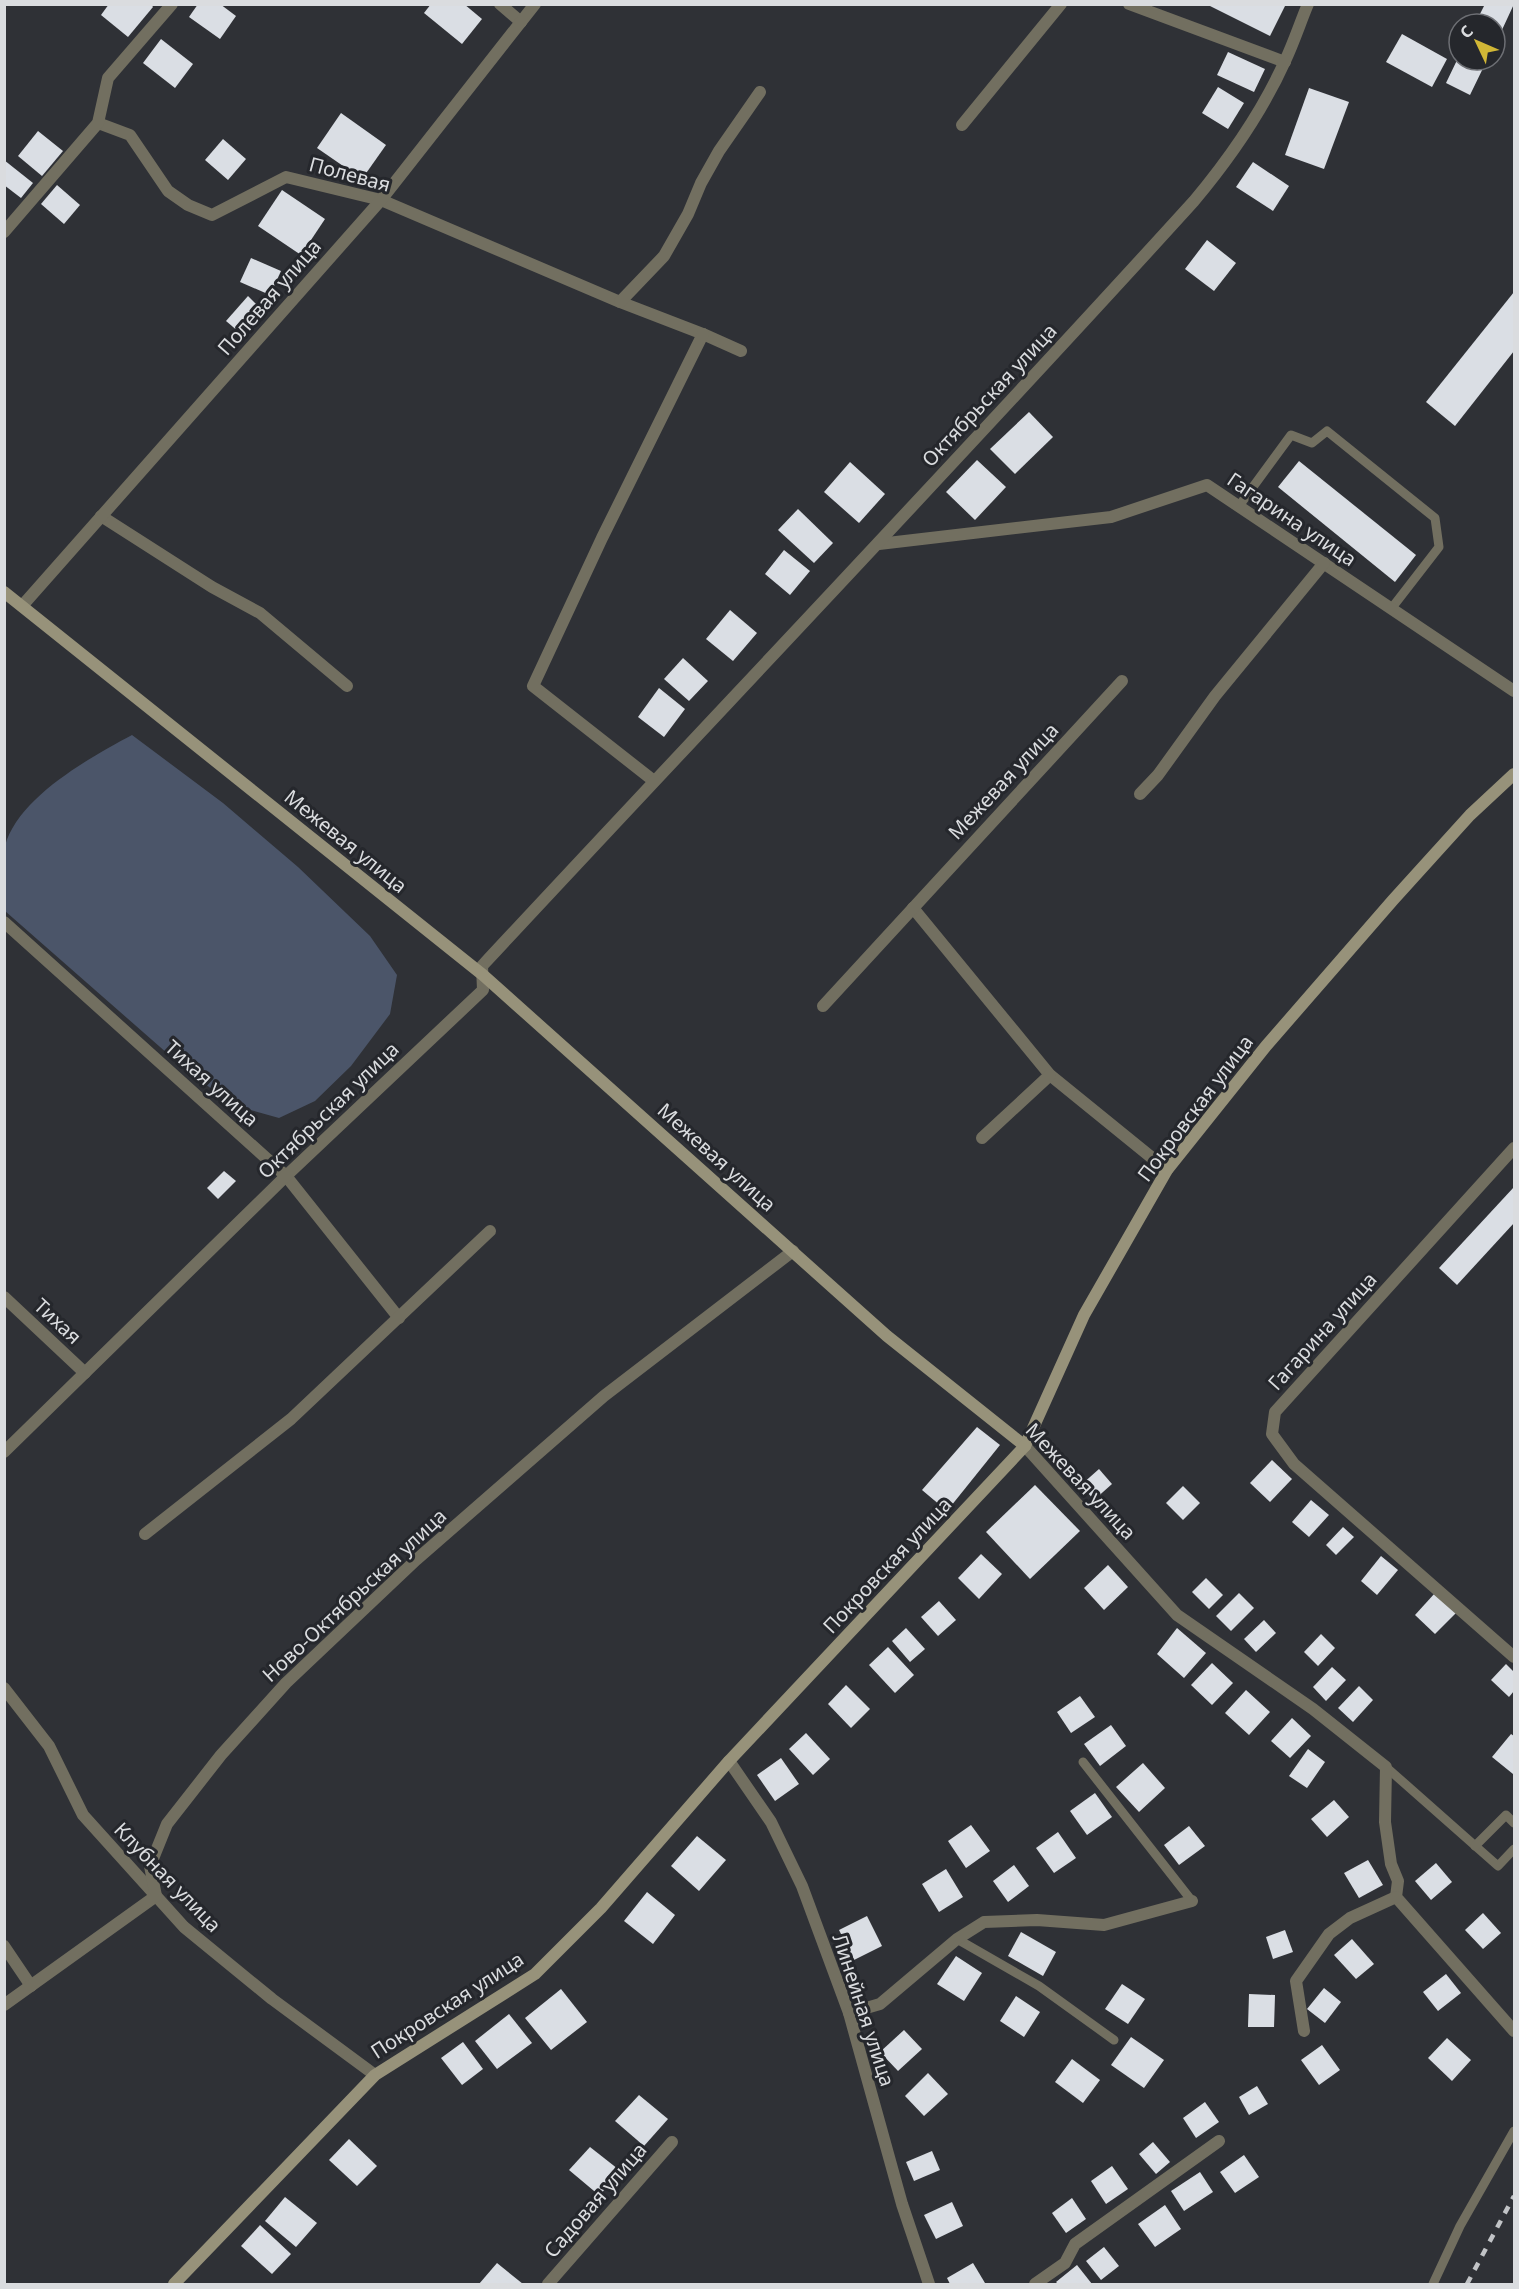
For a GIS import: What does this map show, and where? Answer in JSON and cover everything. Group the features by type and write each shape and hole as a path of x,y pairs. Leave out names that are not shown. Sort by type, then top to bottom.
{"street":[{"path":"4,232 98,123 108,78 172,4"},
{"path":"500,4 521,22"},
{"name":"Полевая улица","path":"22,606 381,200 535,4"},
{"path":"962,125 1061,4"},
{"path":"1129,4 1285,62"},
{"name":"Октябрьская улица","path":"4,1452 286,1176 483,990 482,966 879,544 1207,186 1243,137 1285,62 1308,4"},
{"path":"620,302 664,256 719,152 760,92"},
{"name":"Полевая","path":"98,123 130,135 168,191 188,205 212,214 286,177 381,200 741,351"},
{"path":"654,781 533,686 704,334"},
{"name":"Гагарина улица","path":"879,544 1111,517 1207,485 1515,691"},
{"path":"101,516 212,587 260,613 346,686"},
{"path":"1140,794 1158,775 1215,696 1324,563"},
{"name":"Межевая улица","path":"4,592 483,975 887,1336 1025,1446 1177,1615 1313,1709 1386,1767"},
{"name":"Межевая улица","path":"823,1006 1122,681"},
{"name":"Покровская улица","path":"174,2284 375,2075 535,1974 601,1908 729,1761 1025,1446 1084,1316 1167,1170 1266,1046 1393,900 1470,815 1515,774"},
{"path":"913,908 1050,1075 1167,1170"},
{"name":"Тихая улица","path":"4,922 286,1176 399,1318"},
{"path":"982,1138 1050,1075"},
{"name":"Гагарина улица","path":"1515,1148 1275,1412 1272,1434 1294,1464 1515,1657"},
{"path":"145,1534 291,1419 490,1231"},
{"name":"Ново-Октябрьская улица","path":"156,1896 150,1866 167,1824 220,1755 286,1683 416,1560 604,1396 793,1251"},
{"name":"Тихая","path":"4,1297 85,1373"},
{"name":"Клубная улица","path":"4,1688 49,1746 82,1815 184,1927 272,2000 375,2075"},
{"name":"Линейная улица","path":"729,1761 771,1822 802,1886 849,2013 902,2204 929,2284"},
{"path":"1386,1767 1385,1822 1391,1864 1398,1881 1396,1897 1515,2031"},
{"path":"4,2005 156,1896"},
{"path":"1304,2031 1296,1982 1329,1934 1350,1918 1396,1897"},
{"path":"849,2013 880,2004 957,1939 984,1922 1037,1920 1104,1925 1192,1901"},
{"path":"4,1946 31,1986"},
{"path":"1035,2284 1065,2263 1075,2244 1220,2141"},
{"name":"Садовая улица","path":"548,2284 672,2142"}],"lane":[{"path":"1239,506 1291,435 1312,443 1327,431 1435,518 1439,548 1391,609"},
{"path":"1083,1762 1192,1901"},
{"name":"Межевая улица","path":"1386,1767 1498,1866 1515,1849"},
{"path":"1475,1846 1506,1815 1515,1823"},
{"path":"957,1939 1039,1986 1114,2040"},
{"path":"1433,2284 1460,2226 1515,2131"}],"shaded area":[{"path":"132,735 223,803 298,867 370,936 397,975 390,1014 351,1066 315,1101 279,1118 233,1105 184,1068 5,911 3,869 5,846 13,828 25,811 58,780"}],"building":[{"path":"109,4 151,4 153,7 128,37 101,15"},
{"path":"198,4 220,4 236,16 220,39 189,17"},
{"path":"431,4 464,4 482,19 462,44 424,13"},
{"path":"1206,4 1286,4 1270,36"},
{"path":"1485,4 1514,4 1507,19 1507,12 1481,12"},
{"path":"1402,34 1447,59 1432,87 1386,62"},
{"path":"161,39 193,64 175,88 143,63"},
{"path":"1228,52 1265,69 1254,92 1217,75"},
{"path":"1451,72 1481,72 1470,95 1446,83"},
{"path":"1218,87 1244,103 1228,129 1202,113"},
{"path":"1309,88 1349,102 1324,169 1285,155"},
{"path":"341,113 386,145 362,179 317,148"},
{"path":"38,131 63,151 42,176 18,156"},
{"path":"223,139 246,159 228,180 205,160"},
{"path":"4,160 33,183 21,198 4,185"},
{"path":"1253,162 1289,186 1273,211 1236,187"},
{"path":"57,185 80,205 64,224 41,204"},
{"path":"282,190 325,219 301,255 258,226"},
{"path":"1207,240 1236,263 1214,291 1185,269"},
{"path":"251,258 281,271 270,295 240,282"},
{"path":"1514,292 1514,351 1455,426 1426,402"},
{"path":"248,296 260,308 239,332 226,321"},
{"path":"1029,412 1053,437 1015,474 990,449"},
{"path":"977,460 1006,487 975,520 946,492"},
{"path":"1299,461 1416,555 1395,582 1278,487"},
{"path":"850,462 885,494 859,523 824,492"},
{"path":"798,509 833,543 814,563 778,530"},
{"path":"784,550 810,571 790,595 765,574"},
{"path":"730,610 757,633 733,661 706,639"},
{"path":"683,658 708,681 689,701 664,679"},
{"path":"659,688 685,709 664,737 638,717"},
{"path":"224,1171 236,1181 218,1199 207,1188"},
{"path":"1514,1187 1514,1223 1457,1285 1439,1268"},
{"path":"977,1427 1000,1445 947,1511 922,1490"},
{"path":"1272,1460 1292,1479 1270,1502 1250,1483"},
{"path":"1099,1469 1112,1484 1094,1500 1081,1485"},
{"path":"1035,1485 1080,1531 1030,1579 986,1532"},
{"path":"1183,1486 1200,1503 1183,1520 1166,1503"},
{"path":"1311,1500 1329,1515 1309,1537 1292,1522"},
{"path":"1343,1527 1354,1537 1336,1555 1326,1545"},
{"path":"981,1554 1002,1574 979,1599 958,1578"},
{"path":"1381,1556 1398,1570 1377,1595 1361,1581"},
{"path":"1108,1565 1128,1587 1104,1610 1084,1588"},
{"path":"1206,1578 1223,1595 1209,1609 1192,1592"},
{"path":"1239,1593 1254,1608 1231,1631 1216,1616"},
{"path":"1435,1593 1456,1613 1435,1634 1415,1615"},
{"path":"939,1601 956,1620 938,1636 921,1617"},
{"path":"1264,1620 1276,1633 1256,1652 1244,1639"},
{"path":"906,1628 925,1649 910,1662 892,1641"},
{"path":"1177,1628 1206,1653 1184,1678 1157,1654"},
{"path":"1321,1634 1335,1648 1318,1666 1304,1652"},
{"path":"888,1647 914,1675 895,1693 869,1665"},
{"path":"1212,1663 1233,1683 1212,1705 1191,1685"},
{"path":"1506,1664 1514,1672 1514,1691 1509,1697 1491,1680"},
{"path":"1332,1667 1346,1680 1326,1701 1313,1687"},
{"path":"846,1685 870,1709 851,1728 828,1704"},
{"path":"1359,1686 1373,1700 1353,1722 1338,1708"},
{"path":"1246,1690 1270,1712 1249,1735 1225,1713"},
{"path":"1080,1696 1095,1717 1071,1733 1057,1712"},
{"path":"1292,1718 1311,1736 1290,1758 1271,1741"},
{"path":"1111,1725 1126,1746 1100,1766 1084,1744"},
{"path":"806,1733 830,1759 813,1775 789,1749"},
{"path":"1511,1734 1514,1736 1513,1774 1492,1757"},
{"path":"1308,1749 1325,1762 1307,1788 1289,1776"},
{"path":"781,1758 799,1784 775,1801 757,1775"},
{"path":"1143,1763 1165,1788 1139,1812 1116,1787"},
{"path":"1095,1793 1112,1817 1087,1835 1070,1811"},
{"path":"1334,1800 1349,1817 1327,1837 1311,1819"},
{"path":"971,1825 990,1851 966,1868 948,1841"},
{"path":"1189,1826 1205,1846 1179,1865 1164,1845"},
{"path":"1058,1832 1076,1858 1054,1873 1036,1848"},
{"path":"697,1836 726,1860 699,1891 671,1866"},
{"path":"1368,1860 1383,1885 1359,1898 1344,1873"},
{"path":"1436,1863 1452,1882 1431,1900 1415,1881"},
{"path":"1014,1865 1029,1886 1008,1902 993,1881"},
{"path":"946,1869 963,1897 939,1912 922,1884"},
{"path":"647,1892 675,1915 653,1944 624,1921"},
{"path":"1483,1913 1501,1933 1483,1949 1465,1930"},
{"path":"867,1916 882,1946 854,1960 839,1930"},
{"path":"1285,1930 1293,1952 1273,1959 1266,1937"},
{"path":"1021,1932 1056,1952 1043,1976 1008,1956"},
{"path":"1352,1939 1374,1964 1356,1979 1334,1955"},
{"path":"956,1956 982,1973 964,2001 937,1984"},
{"path":"1446,1974 1461,1993 1438,2011 1423,1992"},
{"path":"1122,1984 1145,1999 1128,2024 1105,2009"},
{"path":"1324,1988 1341,2002 1325,2023 1307,2009"},
{"path":"561,1989 587,2022 551,2050 525,2018"},
{"path":"1249,1994 1275,1995 1274,2027 1248,2027"},
{"path":"1016,1996 1040,2012 1024,2037 1000,2021"},
{"path":"509,2014 532,2043 497,2069 475,2041"},
{"path":"904,2030 922,2049 898,2071 880,2052"},
{"path":"1131,2037 1164,2060 1144,2088 1111,2065"},
{"path":"1447,2038 1471,2060 1452,2081 1428,2058"},
{"path":"463,2042 483,2069 462,2085 441,2058"},
{"path":"1322,2045 1340,2070 1319,2085 1301,2060"},
{"path":"1072,2059 1100,2080 1083,2103 1055,2082"},
{"path":"928,2073 948,2094 924,2116 905,2096"},
{"path":"1257,2086 1268,2104 1249,2115 1239,2097"},
{"path":"639,2095 668,2119 644,2146 615,2121"},
{"path":"1205,2102 1219,2122 1196,2138 1183,2118"},
{"path":"349,2139 377,2166 357,2186 329,2160"},
{"path":"1153,2142 1170,2162 1156,2174 1139,2154"},
{"path":"590,2147 618,2169 600,2196 569,2170"},
{"path":"932,2151 940,2170 914,2181 906,2162"},
{"path":"1244,2155 1259,2177 1235,2193 1220,2172"},
{"path":"1112,2166 1128,2189 1106,2204 1091,2181"},
{"path":"1200,2172 1213,2192 1184,2211 1171,2191"},
{"path":"285,2197 317,2223 296,2247 265,2221"},
{"path":"1072,2198 1086,2219 1066,2233 1052,2213"},
{"path":"952,2202 963,2226 936,2239 924,2215"},
{"path":"1165,2205 1181,2229 1155,2247 1138,2224"},
{"path":"260,2225 291,2254 272,2274 241,2246"},
{"path":"1104,2247 1119,2266 1101,2280 1086,2261"},
{"path":"497,2263 523,2284 479,2284"},
{"path":"973,2263 985,2283 950,2284 947,2278"},
{"path":"1077,2265 1092,2284 1058,2284 1056,2282"}],"railway":[{"path":"1467,2284 1514,2196"}]}
